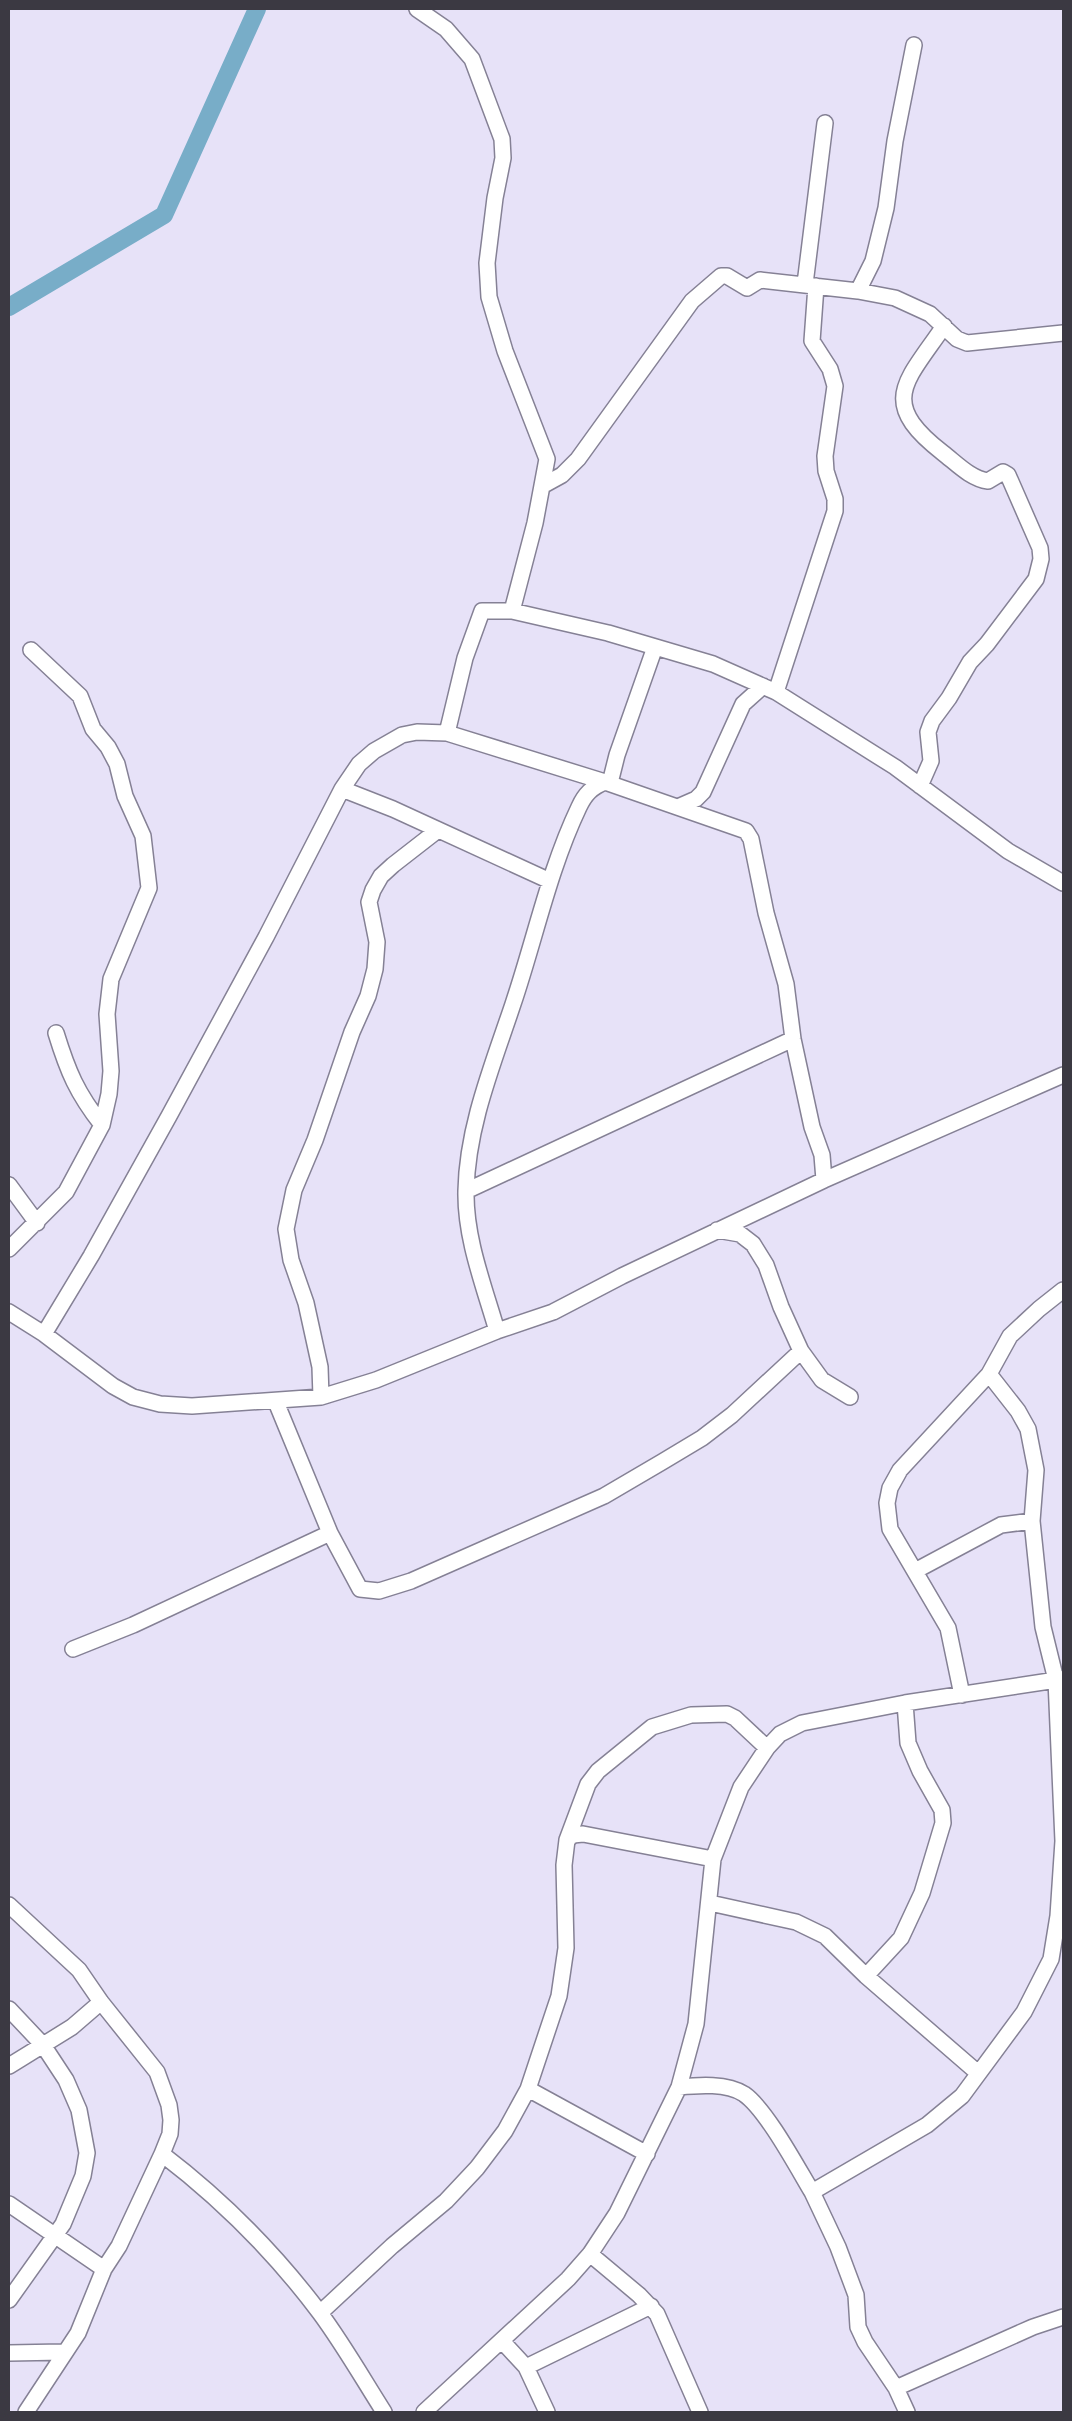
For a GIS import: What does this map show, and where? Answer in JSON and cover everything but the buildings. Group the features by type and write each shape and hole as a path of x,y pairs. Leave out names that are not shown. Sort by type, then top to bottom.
{"street":[{"path":"417,9 446,29 472,59 502,140 503,158 495,198 487,263 489,298 505,351 547,459 536,522 512,611"},
{"path":"858,291 873,261 884,217 898,118 914,45"},
{"path":"680,806 696,799 703,792 743,704 770,689 804,611 835,511 835,499 826,471 825,456 835,386 830,369 812,341 810,285 826,123"},
{"path":"542,486 562,475 578,458 692,301 719,278 727,276 747,288 751,288 759,280 858,291 895,298 930,314 957,340 975,343 1063,332"},
{"path":"920,786 931,761 928,732 932,721 949,698 970,662 987,644 1036,580 1041,558 1040,548 1008,475 1002,472 988,481 974,476 921,436 909,420 903,400 906,384 944,326"},
{"path":"447,733 465,658 482,611 512,611 655,647 713,664 770,689 920,786 1008,852 1063,883"},
{"path":"496,1331 473,1247 467,1216 468,1157 494,1057 513,1004 550,881 579,806 591,788 607,782 655,647"},
{"path":"9,1249 66,1192 102,1125 110,1086 107,1014 111,979 149,888 146,849 142,832 125,796 117,764 108,746 93,729 80,696 31,650"},
{"path":"44,1334 91,1256 192,1073 266,937 342,789 359,764 374,751 402,735 417,732 447,733 607,782 740,827 751,839 766,914 786,984 793,1040 812,1127 822,1155 824,1180"},
{"path":"342,789 393,809 550,881"},
{"path":"321,1397 320,1367 306,1303 291,1260 286,1229 294,1190 315,1140 352,1032 368,996 375,969 377,942 369,902 373,890 382,876 393,865 438,830"},
{"path":"56,1033 68,1072 81,1098 102,1125"},
{"path":"466,1191 793,1040"},
{"path":"9,1312 44,1334 94,1374 132,1397 160,1404 192,1406 276,1402 321,1397 405,1369 496,1331 552,1312 716,1230 824,1180 1063,1075"},
{"path":"9,1185 37,1223"},
{"path":"716,1230 740,1234 753,1244 766,1265 801,1351 822,1380 850,1398"},
{"path":"962,1695 948,1628 890,1529 887,1503 890,1488 900,1470 989,1374 1010,1336 1063,1290"},
{"path":"276,1402 330,1533 360,1589 387,1589 411,1581 604,1496 702,1438 732,1416 801,1351"},
{"path":"812,2192 927,2125 962,2096 1024,2012 1057,1960 1063,1842 1060,1680 1043,1627 1032,1521 1036,1470 1028,1429 1018,1411 989,1374"},
{"path":"915,1571 1001,1524 1032,1521"},
{"path":"73,1649 133,1625 330,1533"},
{"path":"424,2412 568,2279 590,2254 617,2212 647,2154 679,2086 696,2024 714,1859 741,1787 767,1748 780,1734 802,1723 905,1703 1060,1680"},
{"path":"866,1976 889,1954 901,1938 922,1893 944,1823 942,1810 920,1771 908,1743 905,1703"},
{"path":"320,2313 392,2246 446,2201 477,2168 505,2131 528,2089 559,1996 566,1948 564,1848 588,1784 598,1770 652,1726 691,1715 726,1714 735,1718 767,1748"},
{"path":"567,1840 573,1835 583,1834 714,1859"},
{"path":"710,1902 810,1927 825,1936 866,1976 978,2073"},
{"path":"9,1905 71,1962 101,2002 151,2062 161,2081 171,2120 170,2134 162,2154 119,2246 104,2269 82,2325 26,2412"},
{"path":"9,2066 72,2027 101,2002"},
{"path":"9,2009 43,2045 74,2096 86,2153 83,2176 56,2237 9,2300"},
{"path":"679,2086 711,2086 743,2094 758,2108 812,2192 838,2247 856,2295 858,2327 865,2342 896,2388 907,2412"},
{"path":"528,2089 647,2154"},
{"path":"162,2154 193,2178 233,2214 265,2247 320,2313 384,2412"},
{"path":"9,2204 104,2269"},
{"path":"590,2254 651,2306 663,2323 700,2412"},
{"path":"526,2367 651,2306"},
{"path":"896,2388 1033,2327 1063,2317"},
{"path":"502,2341 526,2367 547,2412"},
{"path":"9,2353 63,2352"}],"waterway":[{"path":"9,307 164,215 257,9"}]}
